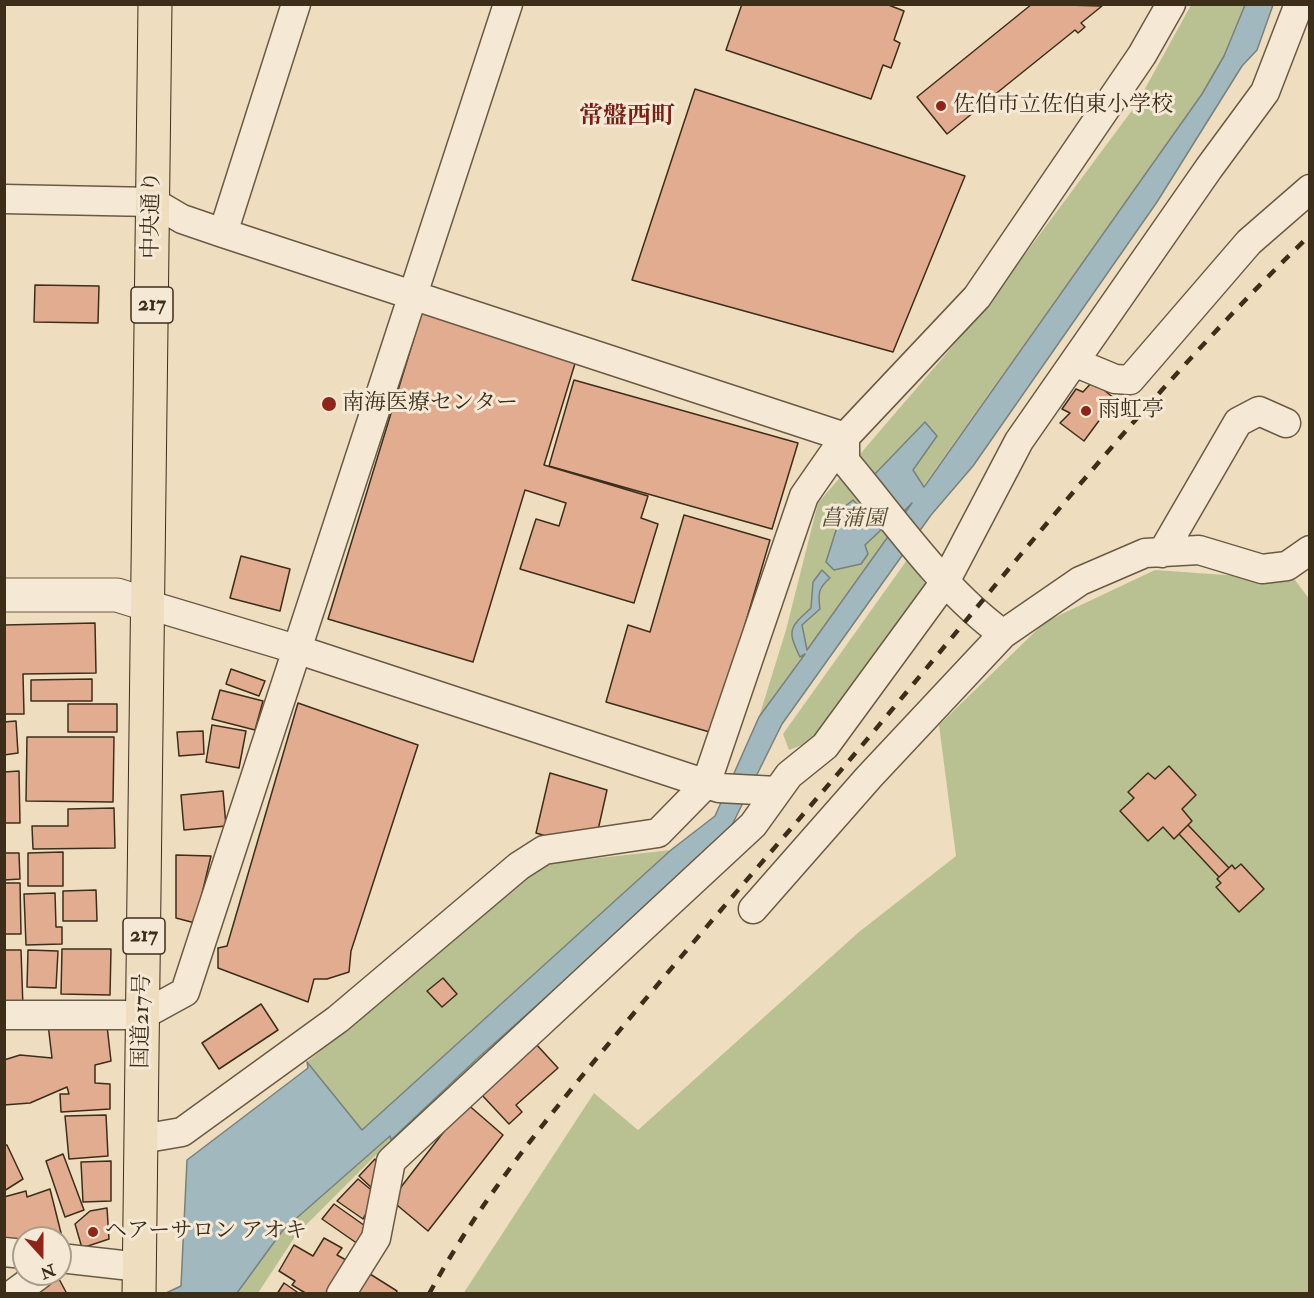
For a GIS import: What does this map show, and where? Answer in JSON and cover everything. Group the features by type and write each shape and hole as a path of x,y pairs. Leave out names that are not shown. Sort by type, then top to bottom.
{"highway":[{"name":"中央通り","path":"149,605 155,4"},
{"name":"国道217号","path":"140,1284 149,605"}],"street":[{"path":"223,233 296,4"},
{"path":"4,1015 143,1016 185,992 299,650 508,4"},
{"path":"141,1138 182,1132 338,1019 519,866 544,850 658,833 713,786 804,496 976,297 1142,55 1171,4"},
{"path":"341,1293 376,1238 391,1161 753,825 789,775 825,746 938,572 1019,441 1209,168 1265,92 1299,4"},
{"path":"1074,362 1115,379 1130,380 1249,242 1310,189"},
{"path":"4,199 153,202 182,219 414,294 845,449 938,572 974,613 1003,634"},
{"path":"1162,552 1238,422 1259,411 1286,423"},
{"path":"753,909 869,777 1003,634 1080,581 1145,553 1199,550 1262,569 1287,566 1310,550"},
{"path":"4,595 117,595 299,650 713,786 777,791"},
{"path":"72,1266 140,1284"}],"green space":[{"name":"菖蒲園","path":"1191,5 1245,5 1224,56 1202,94 759,717 786,630 818,503 982,312 1136,105"},
{"path":"907,560 927,586 812,741 789,750 783,734"},
{"path":"1155,570 1295,580 1310,600 1309,1293 463,1294 594,1093 638,1130 859,932 956,856 939,725 1045,622"},
{"path":"671,850 362,1131 307,1062 544,864"},
{"path":"390,1136 391,1140 296,1235 258,1293 237,1294 283,1230"}],"water":[{"path":"1245,5 1273,5 1257,50 1242,66 1157,202 973,466 931,515 782,724 727,835 478,1058 391,1140 390,1136 283,1230 237,1293 164,1294 181,1286 187,1160 308,1068 307,1062 362,1130 671,850 715,816 759,717 805,654 800,657 793,641 792,630 798,620 811,608 813,582 822,570 830,578 820,592 820,609 802,625 807,650 912,503 904,511 873,476 925,422 937,436 913,470 924,487 1202,94 1224,56"},
{"path":"853,500 881,530 865,545 868,554 861,564 834,570 826,562 843,508"}],"building":[{"path":"742,4 886,4 904,11 894,40 900,43 891,68 883,65 871,99 726,50"},
{"path":"1032,4 1102,6 1081,23 1085,27 1078,33 1075,30 988,100 992,106 983,113 979,108 947,134 917,97"},
{"path":"695,89 965,176 893,352 632,280"},
{"path":"35,285 99,286 98,323 34,322"},
{"path":"422,312 577,357 544,465 648,496 641,518 658,524 634,603 520,569 536,519 559,526 566,503 525,490 473,662 328,619"},
{"path":"574,380 798,443 772,529 549,466"},
{"name":"雨虹亭","path":"1093,381 1115,399 1084,441 1060,423 1070,413 1062,409 1076,389 1083,392"},
{"path":"684,515 770,540 713,733 606,702 628,625 650,632"},
{"path":"241,556 290,569 280,611 230,598"},
{"path":"95,623 96,673 23,674 24,714 4,714 4,625"},
{"path":"231,669 265,681 259,696 226,684"},
{"path":"92,679 92,701 31,701 31,680"},
{"path":"220,690 263,701 255,730 212,719"},
{"path":"298,703 418,745 351,951 349,972 327,979 314,979 308,1002 218,968 218,948 227,946"},
{"path":"68,704 117,704 117,732 68,732"},
{"path":"16,721 18,753 4,755 4,722"},
{"path":"212,725 246,731 239,768 206,762"},
{"path":"203,731 204,754 179,756 177,732"},
{"path":"27,737 114,737 113,802 26,801"},
{"path":"1169,766 1196,795 1182,809 1192,821 1174,839 1163,827 1148,841 1120,811 1134,798 1128,792 1148,773 1155,779"},
{"path":"19,771 20,823 4,823 4,772"},
{"path":"550,773 607,790 598,830 559,840 536,833"},
{"path":"223,791 226,826 184,830 181,795"},
{"path":"114,808 115,848 33,849 32,826 68,826 68,809"},
{"path":"1188,825 1229,868 1219,877 1179,834"},
{"path":"63,852 63,886 28,886 28,853"},
{"path":"4,853 19,853 20,879 4,880"},
{"path":"176,855 211,856 195,923 176,918"},
{"path":"1241,864 1264,889 1239,912 1216,887 1221,883 1217,879 1232,865 1235,869"},
{"path":"4,883 20,883 21,934 4,934"},
{"path":"96,890 97,921 63,921 63,891"},
{"path":"55,893 56,927 62,927 62,944 26,945 24,894"},
{"path":"62,949 111,949 110,995 61,994"},
{"path":"4,950 21,950 23,1008 4,1008"},
{"path":"28,950 58,951 56,988 27,987"},
{"path":"443,978 457,994 442,1007 427,991"},
{"path":"261,1004 278,1030 219,1069 202,1043"},
{"path":"48,1024 107,1026 111,1061 95,1065 95,1083 110,1084 110,1109 61,1112 60,1094 69,1094 67,1087 30,1103 4,1105 4,1060 20,1055 52,1058"},
{"path":"535,1043 558,1068 516,1105 522,1112 509,1124 480,1093"},
{"path":"466,1103 503,1135 428,1231 391,1200"},
{"path":"106,1115 108,1156 69,1159 65,1116"},
{"path":"7,1145 23,1179 4,1191 4,1146"},
{"path":"63,1154 84,1210 65,1217 46,1161"},
{"path":"375,1159 381,1170 375,1191 359,1176"},
{"path":"111,1161 111,1201 83,1202 81,1162"},
{"path":"358,1179 375,1193 373,1202 363,1219 337,1201"},
{"path":"50,1189 59,1226 12,1226 12,1241 4,1240 4,1197 26,1191 27,1197"},
{"path":"334,1204 368,1228 358,1244 322,1219"},
{"name":"ヘアーサロン アオキ","path":"107,1208 109,1239 82,1248 75,1224 90,1211"},
{"path":"324,1238 342,1248 337,1255 346,1260 326,1294 307,1294 292,1285 295,1281 279,1271 294,1245 313,1256"},
{"path":"370,1274 397,1291 396,1294 357,1294"},
{"path":"284,1283 300,1294 277,1294"},
{"path":"42,1286 63,1286 67,1294 28,1294"}],"railway":[{"path":"429,1294 470,1225 516,1160 644,1001 1132,424 1249,296 1310,235"}],"place":[{"name":"佐伯市立佐伯東小学校","path":"941,106"},
{"name":"南海医療センター","path":"329,404"},
{"name":"雨虹亭","path":"1086,411"},
{"name":"ヘアーサロン アオキ","path":"93,1232"}],"district":[{"name":"常盤西町","path":"627,118"}]}
